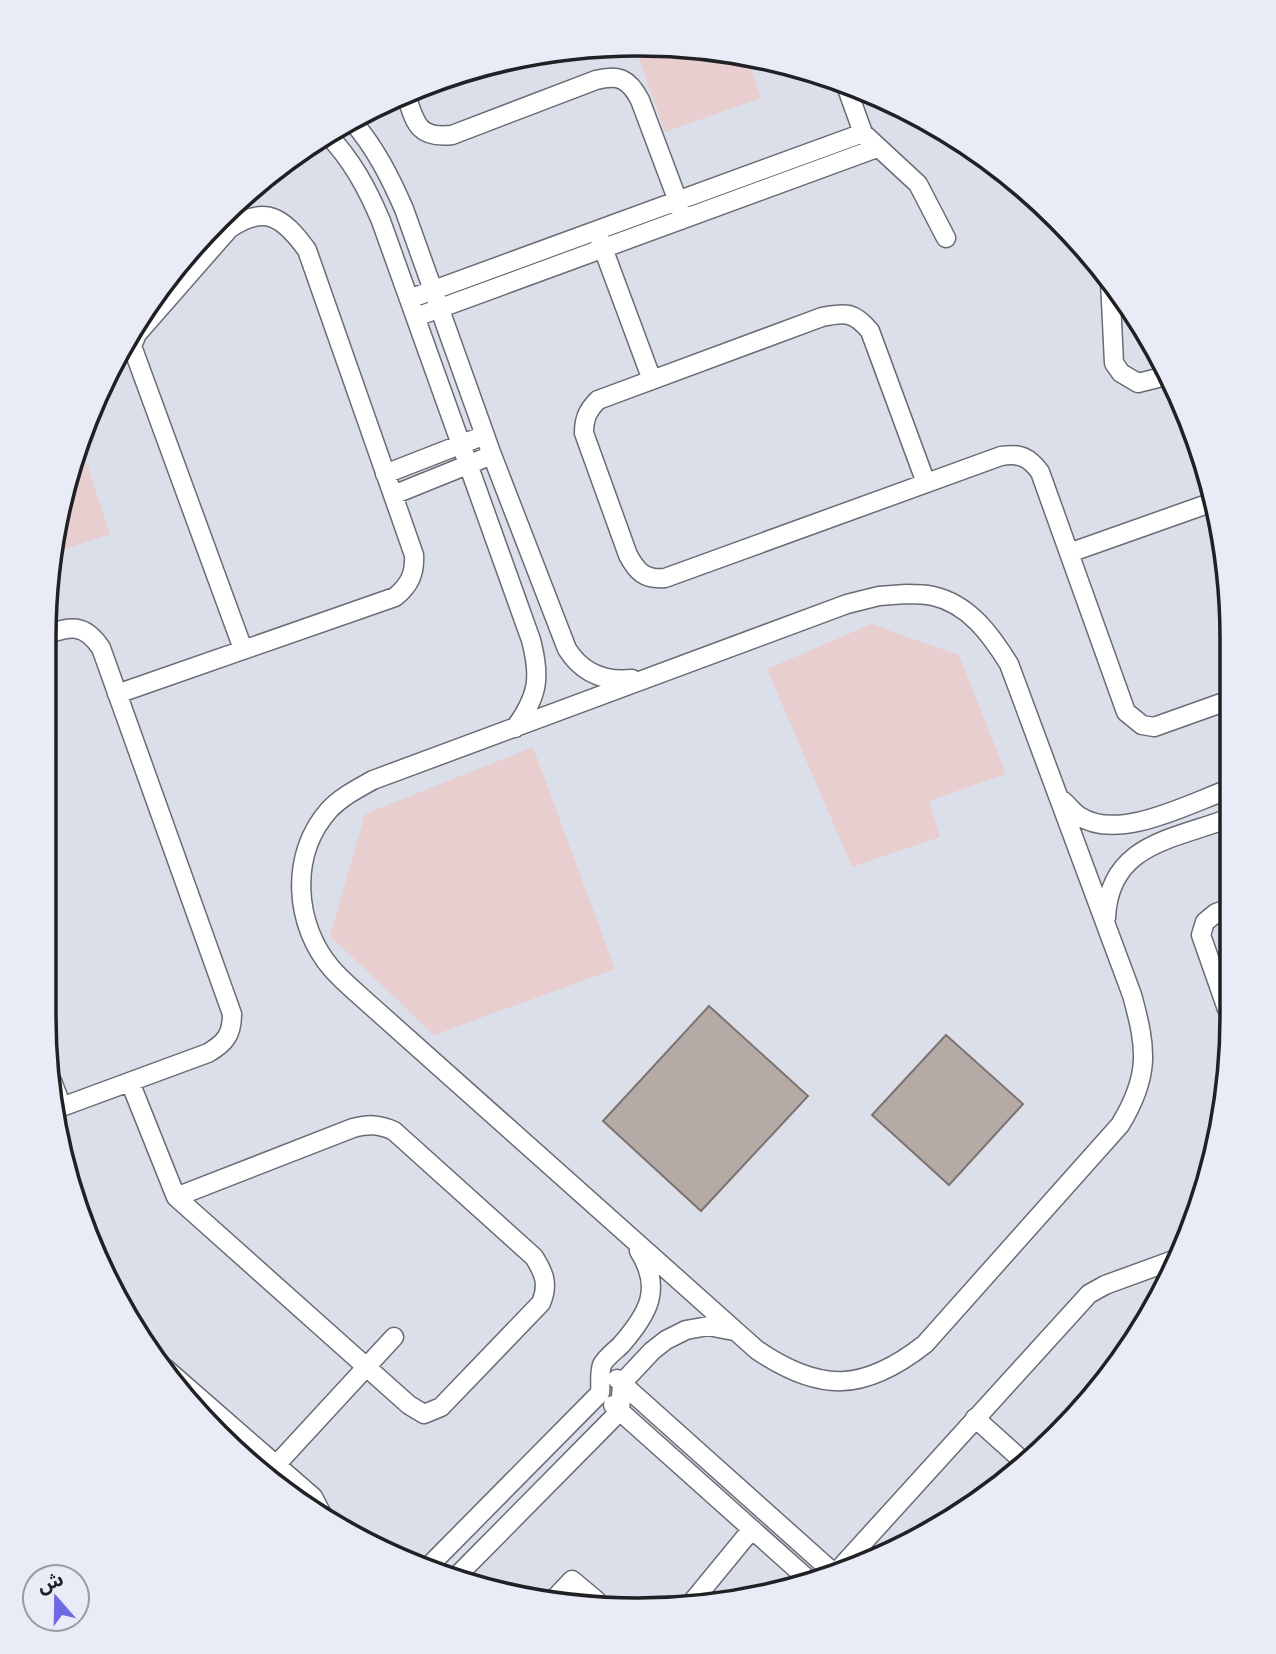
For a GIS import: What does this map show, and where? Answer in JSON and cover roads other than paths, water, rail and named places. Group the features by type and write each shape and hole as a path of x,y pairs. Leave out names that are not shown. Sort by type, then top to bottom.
{"street":[{"path":"409,103 419,128 426,134 452,135 596,80 610,77 623,80 632,85 640,100 685,219"},
{"path":"850,96 863,133 918,184 946,238"},
{"path":"358,128 391,178 441,307 492,455 557,628 573,659 582,669 617,681 653,677"},
{"path":"409,299 863,133"},
{"path":"334,142 364,181 416,317 531,640 537,664 537,681 530,708 515,728"},
{"path":"416,317 877,148"},
{"path":"117,694 395,597 404,589 414,568 414,555 307,250 298,238 271,215 259,215 242,219 197,257"},
{"path":"597,230 652,380"},
{"path":"1111,299 1114,363 1121,373 1138,383 1158,378"},
{"path":"926,483 870,331 859,319 848,314 822,317 598,400 590,407 584,423 584,433 628,555 634,568 653,579 665,578 1001,456 1026,456 1040,472 1122,702 1132,719 1142,725 1154,727 1220,707"},
{"path":"133,349 243,649"},
{"path":"385,474 485,435"},
{"path":"393,495 492,455"},
{"path":"1069,553 1204,505"},
{"path":"879,596 934,596 977,620 1009,664 1132,995 1140,1026 1143,1066 1133,1103 1120,1125 925,1344 884,1372 837,1382 800,1375 757,1350 359,995 330,967 310,934 302,908 304,858 313,833 328,811 345,796 373,780 653,677 848,604 879,596"},
{"path":"56,631 82,629 93,637 101,648 232,1014 229,1037 208,1053 63,1106"},
{"path":"1058,796 1080,816 1100,824 1120,825 1144,820 1220,793"},
{"path":"1106,925 1107,899 1111,887 1128,860 1154,846 1220,822"},
{"path":"1220,912 1205,922 1201,935 1220,989"},
{"path":"130,1082 176,1197 409,1405 424,1414 441,1407 541,1303 546,1291 543,1271 534,1257 394,1131 382,1125 367,1124 353,1128 176,1197"},
{"path":"434,1561 600,1393 602,1365 632,1332 649,1303 652,1286 649,1268 629,1237"},
{"path":"850,1558 1089,1294 1105,1285 1165,1263"},
{"path":"462,1570 620,1411 622,1383 652,1351 686,1330 708,1326 737,1332"},
{"path":"276,1465 394,1337"},
{"path":"602,1365 824,1567"},
{"path":"600,1393 802,1574"},
{"path":"214,1415 314,1500"},
{"path":"975,1418 1018,1457"},
{"path":"698,1595 752,1529"},
{"path":"560,1593 572,1580 591,1596"}]}
